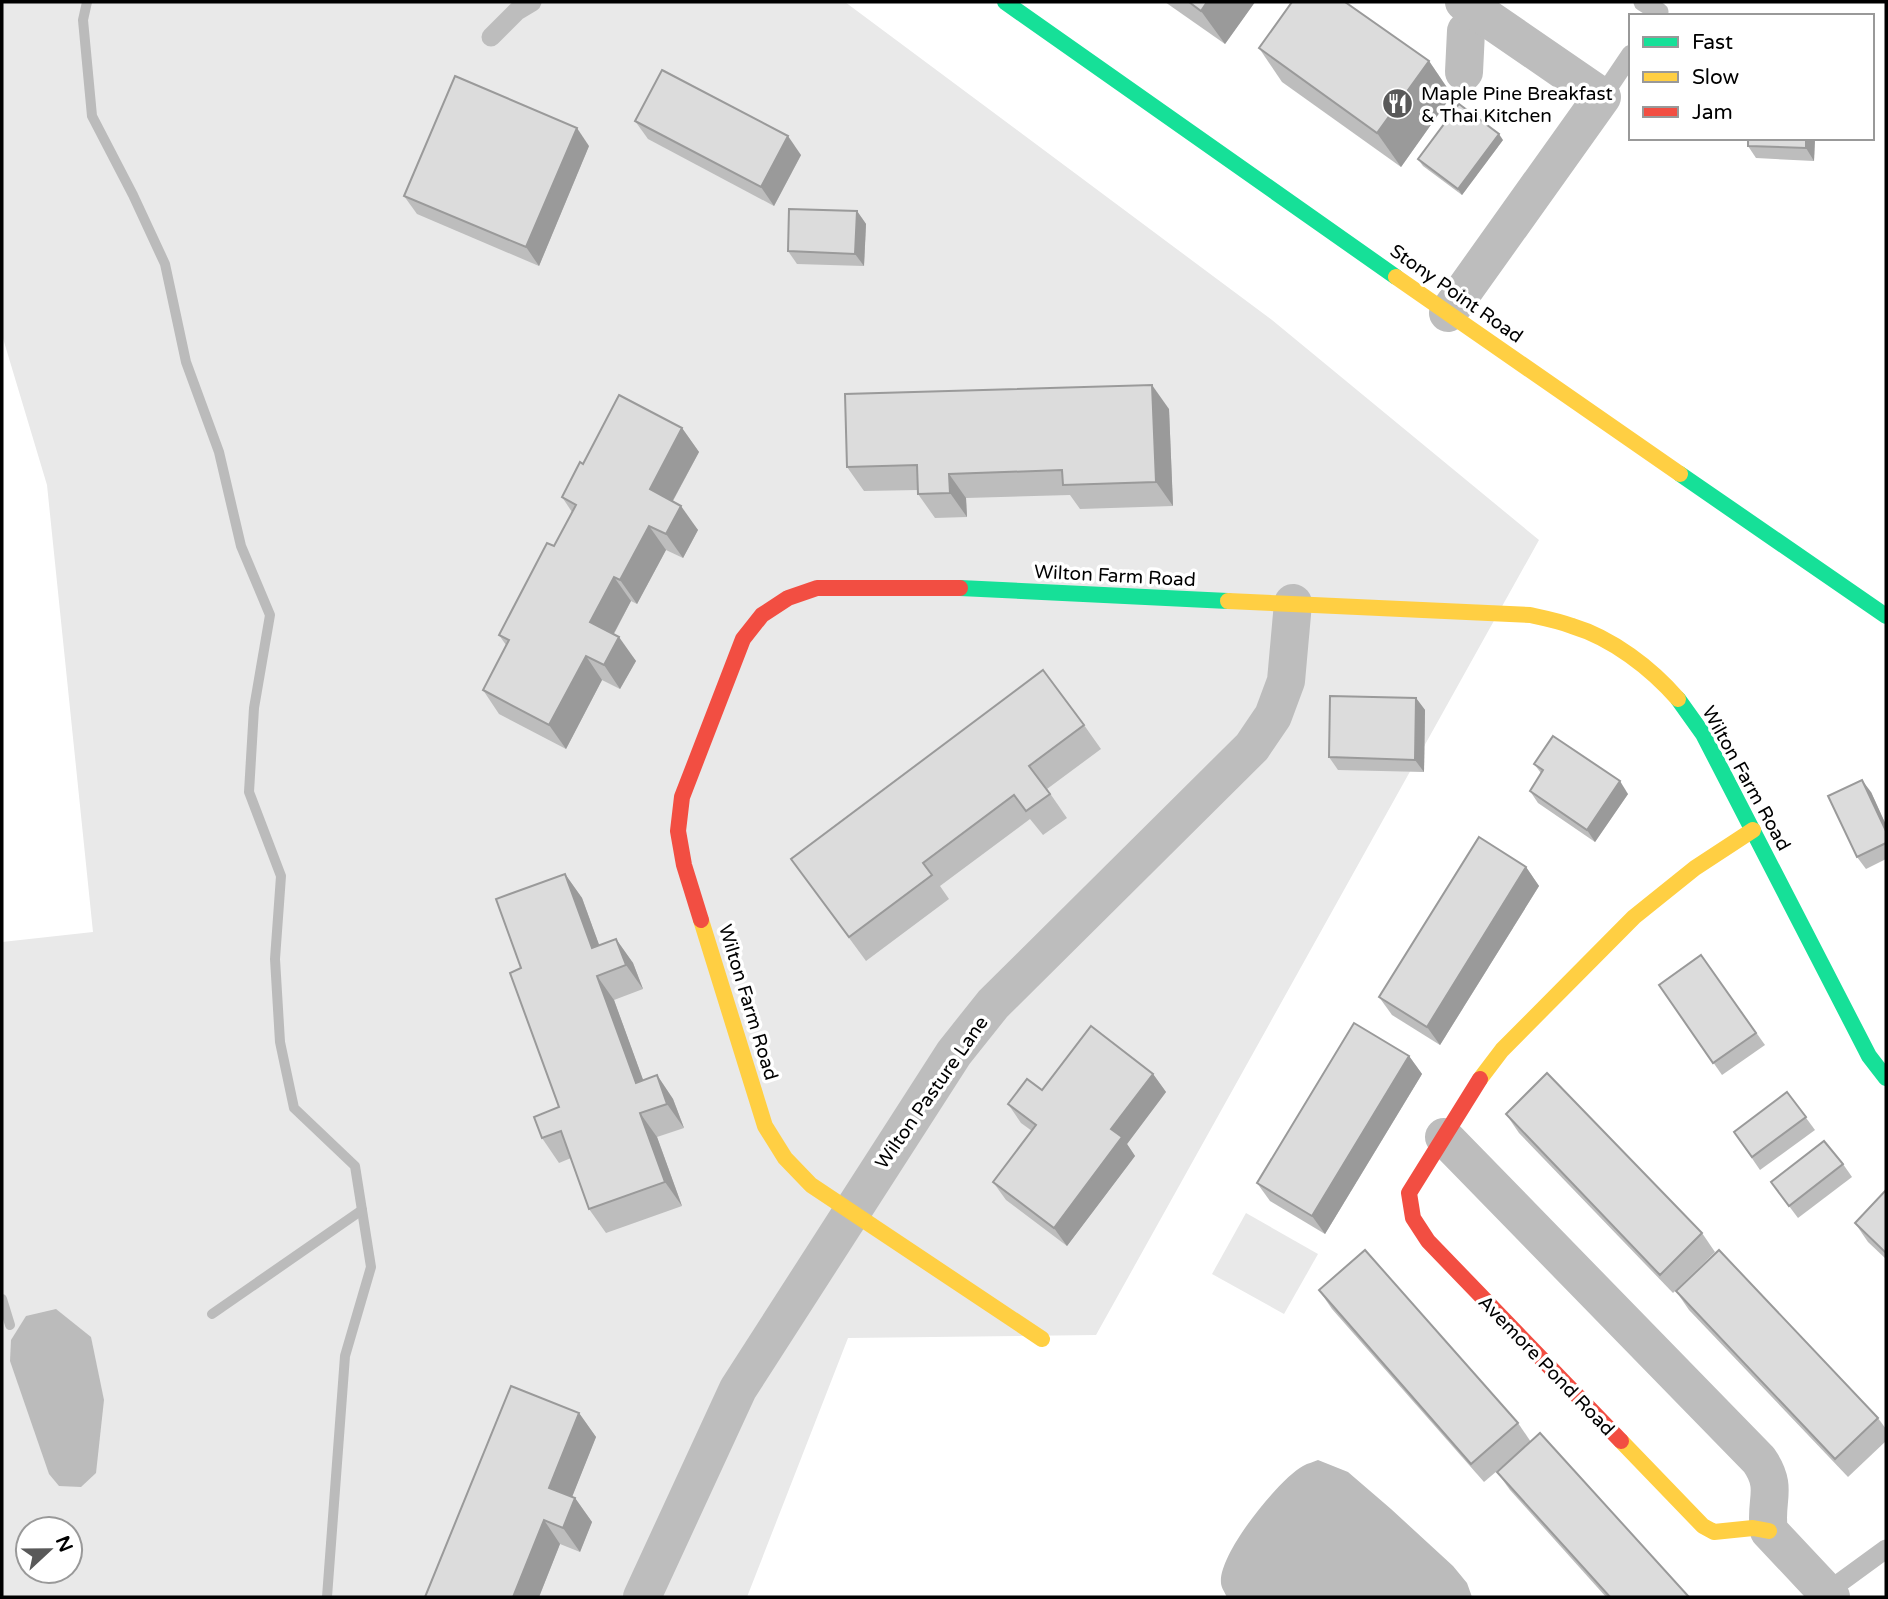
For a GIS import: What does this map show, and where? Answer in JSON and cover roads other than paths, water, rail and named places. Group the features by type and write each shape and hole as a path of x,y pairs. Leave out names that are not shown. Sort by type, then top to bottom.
{"street":[{"name":"Stony Point Road","path":"1005,2 1886,616"},
{"path":"1448,313 1602,97 1465,16 1464,72"},
{"name":"Wilton Farm Road","path":"1042,1339 811,1185 785,1158 765,1126 684,864 678,831 682,797 743,639 762,615 788,598 817,588 950,588 1293,603 1530,615 1574,626 1615,645 1651,672 1677,697 1703,734 1869,1056 1886,1078"},
{"name":"Wilton Pasture Lane","path":"642,1597 738,1389 954,1053 993,1004 1252,747 1273,716 1286,681 1293,603"},
{"name":"Avemore Pond Road","path":"1753,830 1695,868 1634,917 1502,1049 1487,1068 1409,1193 1409,1211 1427,1241 1703,1526 1714,1532 1753,1528 1769,1531"},
{"path":"1444,1137 1759,1460 1771,1485 1767,1516 1769,1531 1829,1595"}],"lane":[{"path":"491,37 517,12 532,2"},
{"path":"1602,97 1629,57"},
{"path":"1829,1595 1886,1549"}],"waterway":[{"path":"87,2 83,20 92,116 165,264 186,362 219,452 241,546 270,615 254,708 249,792 281,876 275,959 280,1042 294,1108 355,1166 371,1267 345,1356 327,1597"},
{"path":"212,1314 362,1210"},
{"path":"2,1299 10,1325"}],"place":[{"name":"Maple Pine Breakfast & Thai Kitchen","path":"1398,104"}]}
